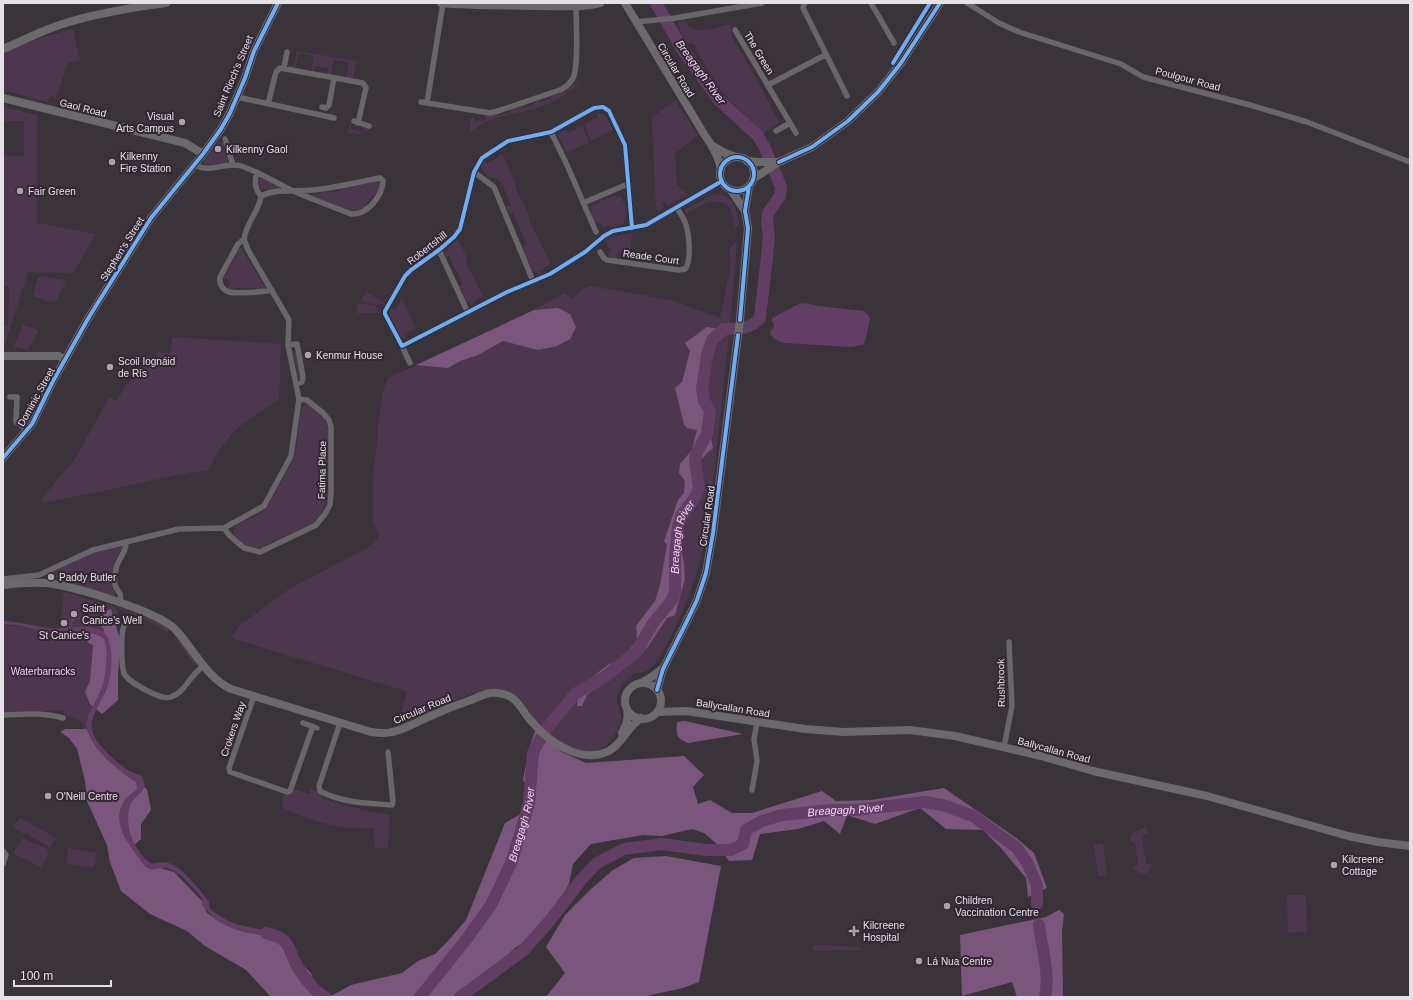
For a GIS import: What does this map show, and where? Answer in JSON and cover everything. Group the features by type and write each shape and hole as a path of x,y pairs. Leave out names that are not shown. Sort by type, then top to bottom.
{"main road":[{"path":"3,49 53,28 133,5 166,3"},
{"name":"Saint Rioch's Street","path":"203,154 221,128 237,97 254,51 278,3"},
{"path":"442,3 576,6 600,3"},
{"name":"Circular Road","path":"625,3 712,145 721,169"},
{"path":"777,162 747,161 736,157 728,160 722,166 722,181 727,188 731,190 743,190 777,162 812,147 848,121 878,92 901,63 940,3"},
{"name":"Gaol Road","path":"3,98 185,142 203,154"},
{"name":"Circular Road","path":"712,145 725,153 736,157"},
{"name":"Stephen's Street","path":"65,360 116,273 151,218 203,154"},
{"path":"747,161 752,167 752,182"},
{"name":"Circular Road","path":"657,690 663,669 697,600 706,573 713,533 740,320 748,228 745,211 752,182"},
{"name":"Circular Road","path":"731,190 745,211"},
{"path":"3,356 59,356 65,360"},
{"name":"Dominic Street","path":"3,458 28,430 65,360"},
{"name":"Circular Road","path":"3,585 36,583 56,585 119,603 165,621 175,630 204,666 223,686 371,732 393,732 452,706 479,696 498,693 504,694 517,702 522,707 531,722 554,742 573,753 584,756 593,756 604,753 617,745 632,726 642,718 647,718 657,712"},
{"path":"617,745 629,715 625,704 627,692 631,687 641,683 663,669"},
{"path":"641,683 647,683 657,690 660,695 661,701 657,712"},
{"name":"Ballycallan Road","path":"661,701 686,711"},
{"path":"627,709 636,717 642,718"},
{"name":"Ballycallan Road","path":"657,712 686,711 805,730 843,732 910,730 955,736 1004,747 1093,771 1207,796 1348,836 1410,846"}],"street":[{"path":"427,103 442,3"},
{"path":"636,22 675,18 762,3"},
{"path":"871,3 894,43"},
{"name":"Poulgour Road","path":"967,3 999,23 1019,32 1121,64 1143,77 1250,105 1307,122 1410,162"},
{"path":"804,5 825,54 847,96"},
{"path":"421,102 490,112 552,93 568,85 574,77 576,66 576,6"},
{"name":"The Green","path":"735,30 796,133"},
{"path":"284,68 287,52"},
{"name":"The Green","path":"768,85 825,54"},
{"path":"268,104 276,72 280,68 363,84 366,85 366,88 356,122 369,126"},
{"path":"322,107 326,108 329,105 334,78"},
{"path":"237,97 334,118"},
{"name":"Robertshill","path":"410,363 385,314 385,311 405,276 439,250 460,229 474,172 482,158 508,141 551,132 594,108 603,107 610,111 625,145 632,228"},
{"path":"776,131 790,124"},
{"path":"551,132 596,232"},
{"path":"224,139 233,165"},
{"path":"194,164 204,169 233,165 240,166 293,190 351,214 356,214 367,209 378,196 383,186 383,182 380,178 315,190 293,190 268,193 261,196"},
{"path":"3,578 39,575 92,550 179,529 224,528 264,506 291,456 299,399 288,345 289,320 248,250 244,239 245,231 260,204 261,196 256,185 256,172"},
{"path":"474,172 494,187 533,281"},
{"path":"402,346 507,292 550,274 585,252 604,236 613,231 646,225 722,181"},
{"path":"583,203 628,184"},
{"name":"Reade Court","path":"600,252 607,260 679,270 685,269 689,263 687,229 677,208"},
{"path":"244,239 238,244 220,277 220,282 223,288 229,292 265,292 272,290"},
{"name":"Robertshill","path":"439,250 468,313"},
{"path":"288,345 297,344 303,380 296,384"},
{"path":"10,397 17,397 16,422 28,430"},
{"name":"Fatima Place","path":"224,528 230,536 244,548 260,552 316,525 325,514 330,505 331,493 331,427 329,420 323,413 307,400 299,399"},
{"path":"119,603 121,597 115,584 116,566 125,549 126,542"},
{"path":"128,618 123,629 122,667 125,675 151,694 163,698 170,698 176,695 204,666"},
{"name":"Rushbrook","path":"1004,747 1012,706 1009,642"},
{"name":"Crokers Way","path":"254,696 229,768 230,772 286,792 290,791 315,727 303,723"},
{"path":"3,715 35,713 54,715 63,718"},
{"path":"752,790 757,761 754,739 757,722"},
{"path":"340,723 319,786 320,791 351,802 392,805 393,802 388,752"},
{"path":"3,851 6,855 4,861"}],"green space":[{"path":"686,21 689,26 699,30 712,29 730,24 732,37 779,122 763,134 721,91 700,57 694,44 686,43 678,24 679,22"},
{"path":"73,29 80,61 68,62 56,98 50,96 48,102 3,90 3,53 47,36"},
{"path":"297,51 357,61 352,80 346,79 349,62 334,60 331,74 327,74 328,68 315,66 314,71 311,71 314,56 299,53 295,68 291,67 289,65 294,66"},
{"path":"579,84 550,103 529,110 498,117 479,126 469,133 471,119 473,116 475,121 486,120 485,115 510,113 510,110 522,106 523,108 532,106 533,103 539,100 541,102 551,98 552,96 566,91 571,86"},
{"path":"675,100 698,135 675,153 677,185 688,194 668,206 666,203 662,204 664,208 658,212 656,206 652,118"},
{"name":"Fair Green","path":"3,107 37,115 37,223 96,234 73,273 28,272 3,350 3,325 8,325 9,286 3,285 3,156 24,156 24,121 3,121"},
{"path":"597,113 605,116 613,130 591,141 584,124 598,117"},
{"path":"351,118 350,129 363,132 364,128 370,127 371,124 377,125 361,134 348,133"},
{"path":"582,126 589,142 567,153 558,135 565,130 568,133"},
{"path":"219,141 223,143 228,157 228,162 225,164 204,164 204,160"},
{"path":"502,154 515,181 516,189 528,213 530,222 551,264 539,271 540,274 534,271 533,272 522,247 527,245 513,213 509,214 506,207 511,205 502,184 496,178 492,177 490,179 483,171 481,166 484,160 487,164"},
{"path":"260,178 280,188 261,189 258,180"},
{"path":"377,180 380,185 376,195 373,195 366,203 366,207 352,212 311,195 326,191 329,193 339,191 342,188"},
{"path":"714,194 726,197 734,204 739,227 735,227 730,207 719,201 713,201 686,214 686,209"},
{"path":"615,196 621,197 625,206 626,220 624,223 619,225 603,228 600,222 596,223 591,213 592,208 597,203"},
{"path":"632,233 630,254 618,252 617,259 609,257 608,255 611,249 604,243 612,237"},
{"path":"458,240 466,256 467,265 483,296 473,302 474,304 470,305 466,302 459,286 463,284 449,256 446,257 444,253"},
{"path":"737,242 712,494 700,561 679,620 663,651 648,670 634,673 623,684 617,693 617,700 621,715 619,726 612,739 602,748 586,752 569,748 546,733 535,720 528,708 514,694 500,689 490,689 477,692 447,703 396,729 407,693 403,690 231,638 239,626 289,589 367,548 379,537 373,521 373,475 383,391 388,378 500,326 565,293 572,298 583,289 590,286 671,300 720,318 730,270 730,247"},
{"path":"241,248 265,287 264,290 258,290 256,288 234,288 233,290 228,290 227,288 231,284 226,278 222,282 222,275 226,274 237,254 237,249"},
{"path":"41,276 66,281 55,303 33,296 38,278"},
{"path":"367,292 384,302 383,304 377,305 360,301"},
{"path":"402,298 415,326 415,329 404,334 406,338 403,339 402,336 400,337 389,313 391,308 395,310"},
{"path":"359,303 376,306 379,313 356,313 357,305"},
{"path":"23,325 39,330 28,350 14,347"},
{"path":"172,337 281,344 279,399 246,421 236,430 219,450 207,471 191,472 41,503 42,498 75,459 109,398 117,401 146,356 157,357 158,352 170,353"},
{"path":"295,350 301,378 298,379 293,351"},
{"path":"309,404 325,419 329,434 326,493 328,495 324,508 311,525 265,545 264,548 252,548 246,546 236,540 234,531 237,525 265,511 295,457 301,409 304,405"},
{"path":"122,545 122,548 114,562 112,585 117,592 114,596 58,580 54,577 58,570 92,553"},
{"path":"64,592 116,607 118,611 115,622 111,609 104,628 105,633 100,630 89,628 60,627"},
{"path":"119,607 161,623 168,628 168,633 151,622 119,609"},
{"name":"Waterbarracks","path":"3,625 26,627 48,632 91,632 100,636 98,698 87,719 87,729 85,729 83,723 78,719 64,714 64,710 3,712"},
{"path":"173,638 178,639 196,661 195,666 181,646"},
{"path":"294,789 309,794 311,789 322,794 321,798 329,801 390,815 388,849 375,848 373,828 361,829 326,824 303,817 282,807 283,795"},
{"path":"20,818 56,838 50,848 27,833 24,834 13,827"},
{"path":"1146,827 1148,834 1142,835 1146,864 1151,864 1152,867 1147,873 1142,873 1135,870 1133,866 1138,865 1135,842 1130,842 1132,833"},
{"path":"24,839 46,848 49,854 41,867 13,853"},
{"path":"1103,843 1107,875 1098,876 1094,844"},
{"path":"68,848 97,853 94,868 66,863"},
{"path":"1287,895 1306,895 1307,932 1288,933"},
{"path":"814,945 861,948 860,950 813,951 812,948"}],"shaded area":[{"path":"806,303 817,306 864,311 870,318 865,342 862,345 851,347 784,343 773,338 770,331 773,329 774,324 772,318 799,304"},
{"path":"558,308 570,314 576,327 570,339 557,346 538,350 503,341 478,355 460,361 448,368 416,365 534,310"},
{"path":"707,327 719,329 707,347 701,377 700,400 707,418 713,448 692,469 699,496 697,500 678,516 674,533 680,544 684,563 685,579 675,615 667,618 647,648 626,667 587,695 582,706 577,706 578,688 609,664 620,661 637,640 636,626 655,601 660,585 667,545 664,541 678,500 684,493 685,481 679,473 680,464 692,450 697,430 687,428 684,424 675,388 682,382 690,351 685,343"},
{"path":"111,609 120,639 118,700 102,714 90,704 85,692 90,681 93,645 87,642 91,632 100,636 104,631 99,623 99,619 102,612"},
{"path":"3,621 51,628 91,628 99,630 105,634 109,640 111,652 111,672 106,691 92,720 92,730 101,747 112,758 123,767 142,776 145,785 142,791 132,801 128,820 132,837 140,853 152,864 166,862 178,868 202,892 209,902 211,909 223,918 234,923 266,930 282,937 280,939 237,930 214,918 202,905 202,898 191,885 177,873 167,868 149,869 146,867 123,834 119,821 119,814 124,801 137,789 136,782 112,764 96,747 88,729 87,720 103,685 105,677 107,654 104,639 98,635 85,632 49,632 9,624 3,625"},
{"path":"685,721 743,734 688,743 679,738 677,733 677,722"},
{"path":"65,729 87,729 97,748 112,764 147,789 151,810 141,824 141,839 132,847 146,866 174,872 202,901 207,913 219,921 245,929 266,933 284,942 297,960 311,973 318,994 333,995 351,985 402,973 418,961 435,954 466,920 505,823 519,815 533,803 530,786 523,781 528,752 535,731 562,752 586,763 684,756 704,775 693,787 698,804 710,800 732,813 752,813 822,791 836,801 871,800 944,788 1015,837 1034,853 1047,888 1028,897 1026,878 1001,848 983,830 946,829 920,808 875,824 847,815 840,834 824,821 798,829 760,834 752,860 729,861 718,845 704,833 692,829 662,836 643,835 591,844 573,864 569,884 557,906 530,938 515,948 465,994 464,997 271,997 246,970 205,946 187,931 150,914 121,891 110,862 107,845 87,801 85,781 77,749 69,738 60,732"},
{"path":"666,856 721,866 699,982 683,988 642,997 546,997 565,973 546,947 565,915 613,870 634,858"},
{"path":"1059,910 1064,914 1062,931 1063,997 1017,997 1012,982 962,996 960,935 1046,917"}],"waterway":[{"name":"Breagagh River","path":"420,997 465,941 491,905 512,861 529,803 533,753 548,727 575,694 606,676 637,651 653,623 672,600 675,592 675,557 678,527 682,515 696,496 699,488 695,460 697,452 707,434 710,411 704,401 702,389 707,355 712,340 724,329 752,325 760,318 769,238 767,223 768,213 780,196 781,187 764,146 758,136 719,100 682,49 656,3"},
{"path":"70,628 73,618"},
{"name":"Breagagh River","path":"460,997 524,950 552,918 581,880 597,863 624,849 662,844 706,850 731,850 743,844 746,830 762,821 782,815 832,810 855,810 924,802 943,805 973,816 1017,848 1028,864 1037,885 1037,904"},
{"name":"Breagagh River","path":"1039,925 1047,979 1045,997"},
{"name":"Breagagh River","path":"266,933 285,942 289,947 297,966 304,976 312,986 325,997"}],"cycle path":[{"path":"3,458 32,424 53,381 89,317 151,218 203,154 221,129 230,113 245,78 254,51 278,3"},
{"path":"893,63 930,3"},
{"path":"779,162 812,147 848,121 878,92 901,63 940,3"},
{"path":"632,228 625,145 609,111 603,107 594,108 551,132 508,141 482,158 474,172 460,229 454,237 439,250 405,276 385,311 385,314 402,346 507,292 550,274 585,252 604,236 613,231 646,225 722,181"},
{"path":"734,157 740,157 749,162 753,168 754,174 753,180 749,186 740,191 734,191 725,186 720,177 720,171 725,162 734,157"},
{"path":"740,320 748,228 745,211 749,186"},
{"path":"657,690 663,669 697,600 706,573 713,533 738,335"}],"place":[{"name":"Visual Arts Campus","path":"182,122"},
{"name":"Kilkenny Gaol","path":"218,149"},
{"name":"Kilkenny Fire Station","path":"112,162"},
{"name":"Fair Green","path":"20,191"},
{"name":"Kenmur House","path":"308,355"},
{"name":"Scoil Iognáid de Rís","path":"110,367"},
{"name":"Paddy Butler","path":"51,577"},
{"name":"Saint Canice's Well","path":"74,614"},
{"name":"St Canice's","path":"64,623"},
{"name":"O'Neill Centre","path":"48,796"},
{"name":"Kilcreene Cottage","path":"1334,865"},
{"name":"Children Vaccination Centre","path":"947,906"},
{"name":"Kilcreene Hospital","path":"854,931"},
{"name":"Lá Nua Centre","path":"919,961"}]}
